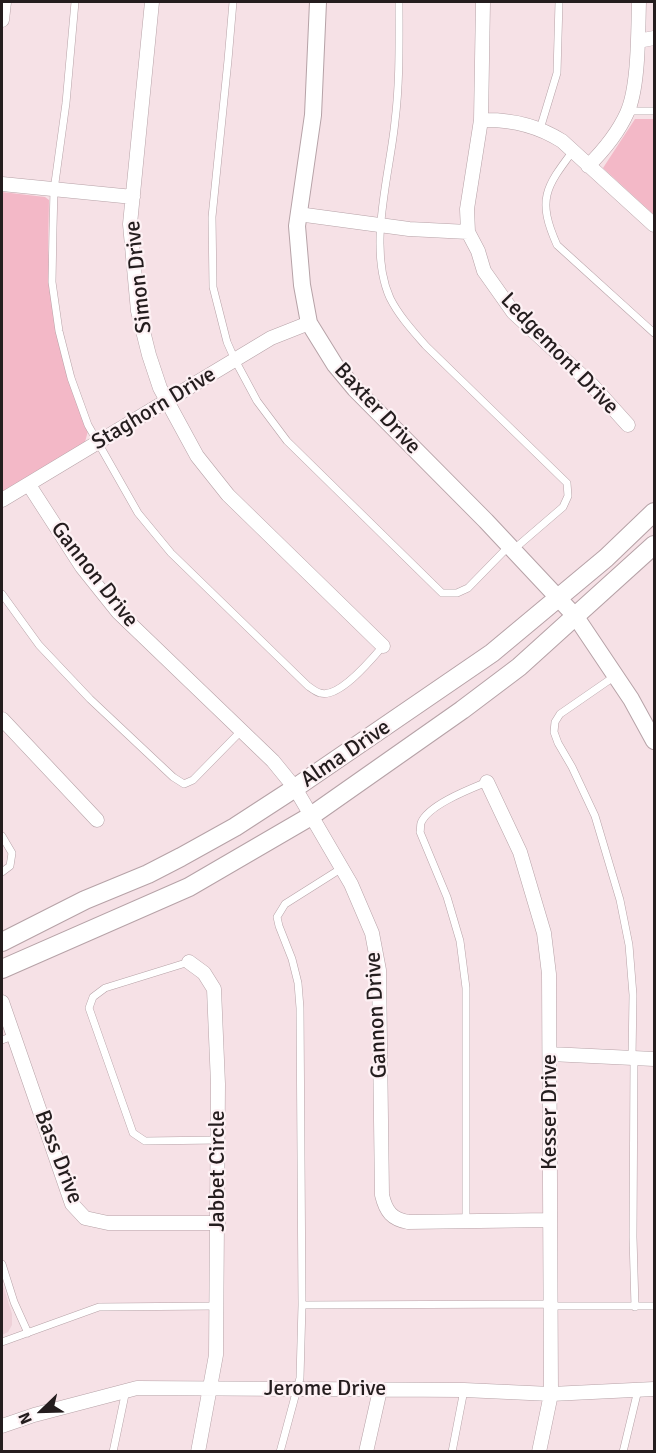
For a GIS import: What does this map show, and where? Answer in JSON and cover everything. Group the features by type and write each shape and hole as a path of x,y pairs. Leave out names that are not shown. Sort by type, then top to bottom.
{"main road":[{"name":"Alma Drive","path":"2,942 85,900 148,874 235,827 295,788 492,653 606,558 654,512"},
{"name":"Alma Drive","path":"2,969 189,887 311,816 519,667 654,545"}],"street":[{"path":"2,20 4,2"},
{"name":"Simon Drive","path":"152,2 130,224 138,311 160,388 197,456 228,495 382,646"},
{"name":"Baxter Drive","path":"318,2 313,115 297,226 302,285 309,323 334,365 355,389 576,617 616,676 654,741"},
{"name":"Ledgemont Drive","path":"483,2 481,120 467,210 468,232 478,251 484,271 513,312 592,385 628,425"},
{"path":"588,166 604,150 628,111 635,79 639,2"},
{"path":"638,41 654,38"},
{"path":"481,120 523,123 562,141 654,225"},
{"path":"2,184 133,197"},
{"path":"298,214 409,229 468,232"},
{"name":"Staghorn Drive","path":"2,500 271,338 309,323"},
{"name":"Gannon Drive","path":"29,484 76,559 118,612 242,730 273,761 295,788 351,884 372,933 379,970 382,1195 384,1206 390,1215 397,1220 408,1221 550,1220"},
{"path":"2,719 97,820"},
{"name":"Kesser Drive","path":"487,782 520,852 544,933 549,974 551,1394 539,1452"},
{"name":"Jabbet Circle","path":"189,962 204,973 214,989 218,1140 216,1355 198,1452"},
{"name":"Bass Drive","path":"2,1002 7,1038 72,1204 85,1218 108,1223 218,1223"},
{"path":"550,1054 654,1059"},
{"name":"Jerome Drive","path":"2,1426 34,1415 137,1388 464,1390 551,1394 654,1389"},
{"path":"366,1452 380,1390"}],"lane":[{"path":"75,2 66,103 54,190 52,282 59,330 70,378 97,444 138,513 171,553 308,686 321,694 335,692 368,664 382,646"},
{"path":"233,2 212,217 213,287 227,342 257,401 286,441 442,593 457,593 468,588 511,548 563,507 568,496 567,483 426,346 407,324 390,298 382,266 381,224 395,120 399,60 399,2"},
{"path":"540,129 556,73 559,2"},
{"path":"628,111 654,111"},
{"path":"573,151 551,180 545,200 549,226 557,245 654,333"},
{"path":"2,594 39,645 90,699 173,777 184,784 193,780 242,730"},
{"path":"616,676 560,714 555,722 554,732 595,816 620,900 629,945 633,995 635,1307"},
{"path":"466,1221 464,976 460,941 447,897 420,832 422,822 429,813 465,791 487,782"},
{"path":"2,836 12,853 10,866 2,872"},
{"path":"280,1452 300,1378 302,1305 300,1008 298,983 278,917 285,904 342,868"},
{"path":"189,962 105,988 93,997 89,1008 133,1133 145,1141 218,1140"},
{"path":"2,1264 14,1302 28,1333"},
{"path":"302,1305 654,1306"},
{"path":"2,1342 99,1307 217,1306"},
{"path":"113,1452 126,1390"},
{"path":"452,1452 464,1390"},
{"path":"623,1452 638,1390"}],"shaded area":[{"path":"635,119 654,119 654,215 603,168"},
{"path":"2,192 45,197 49,200 48,250 51,293 88,431 85,442 2,492"},
{"path":"2,1282 12,1314 12,1325 8,1332 2,1335"}]}
